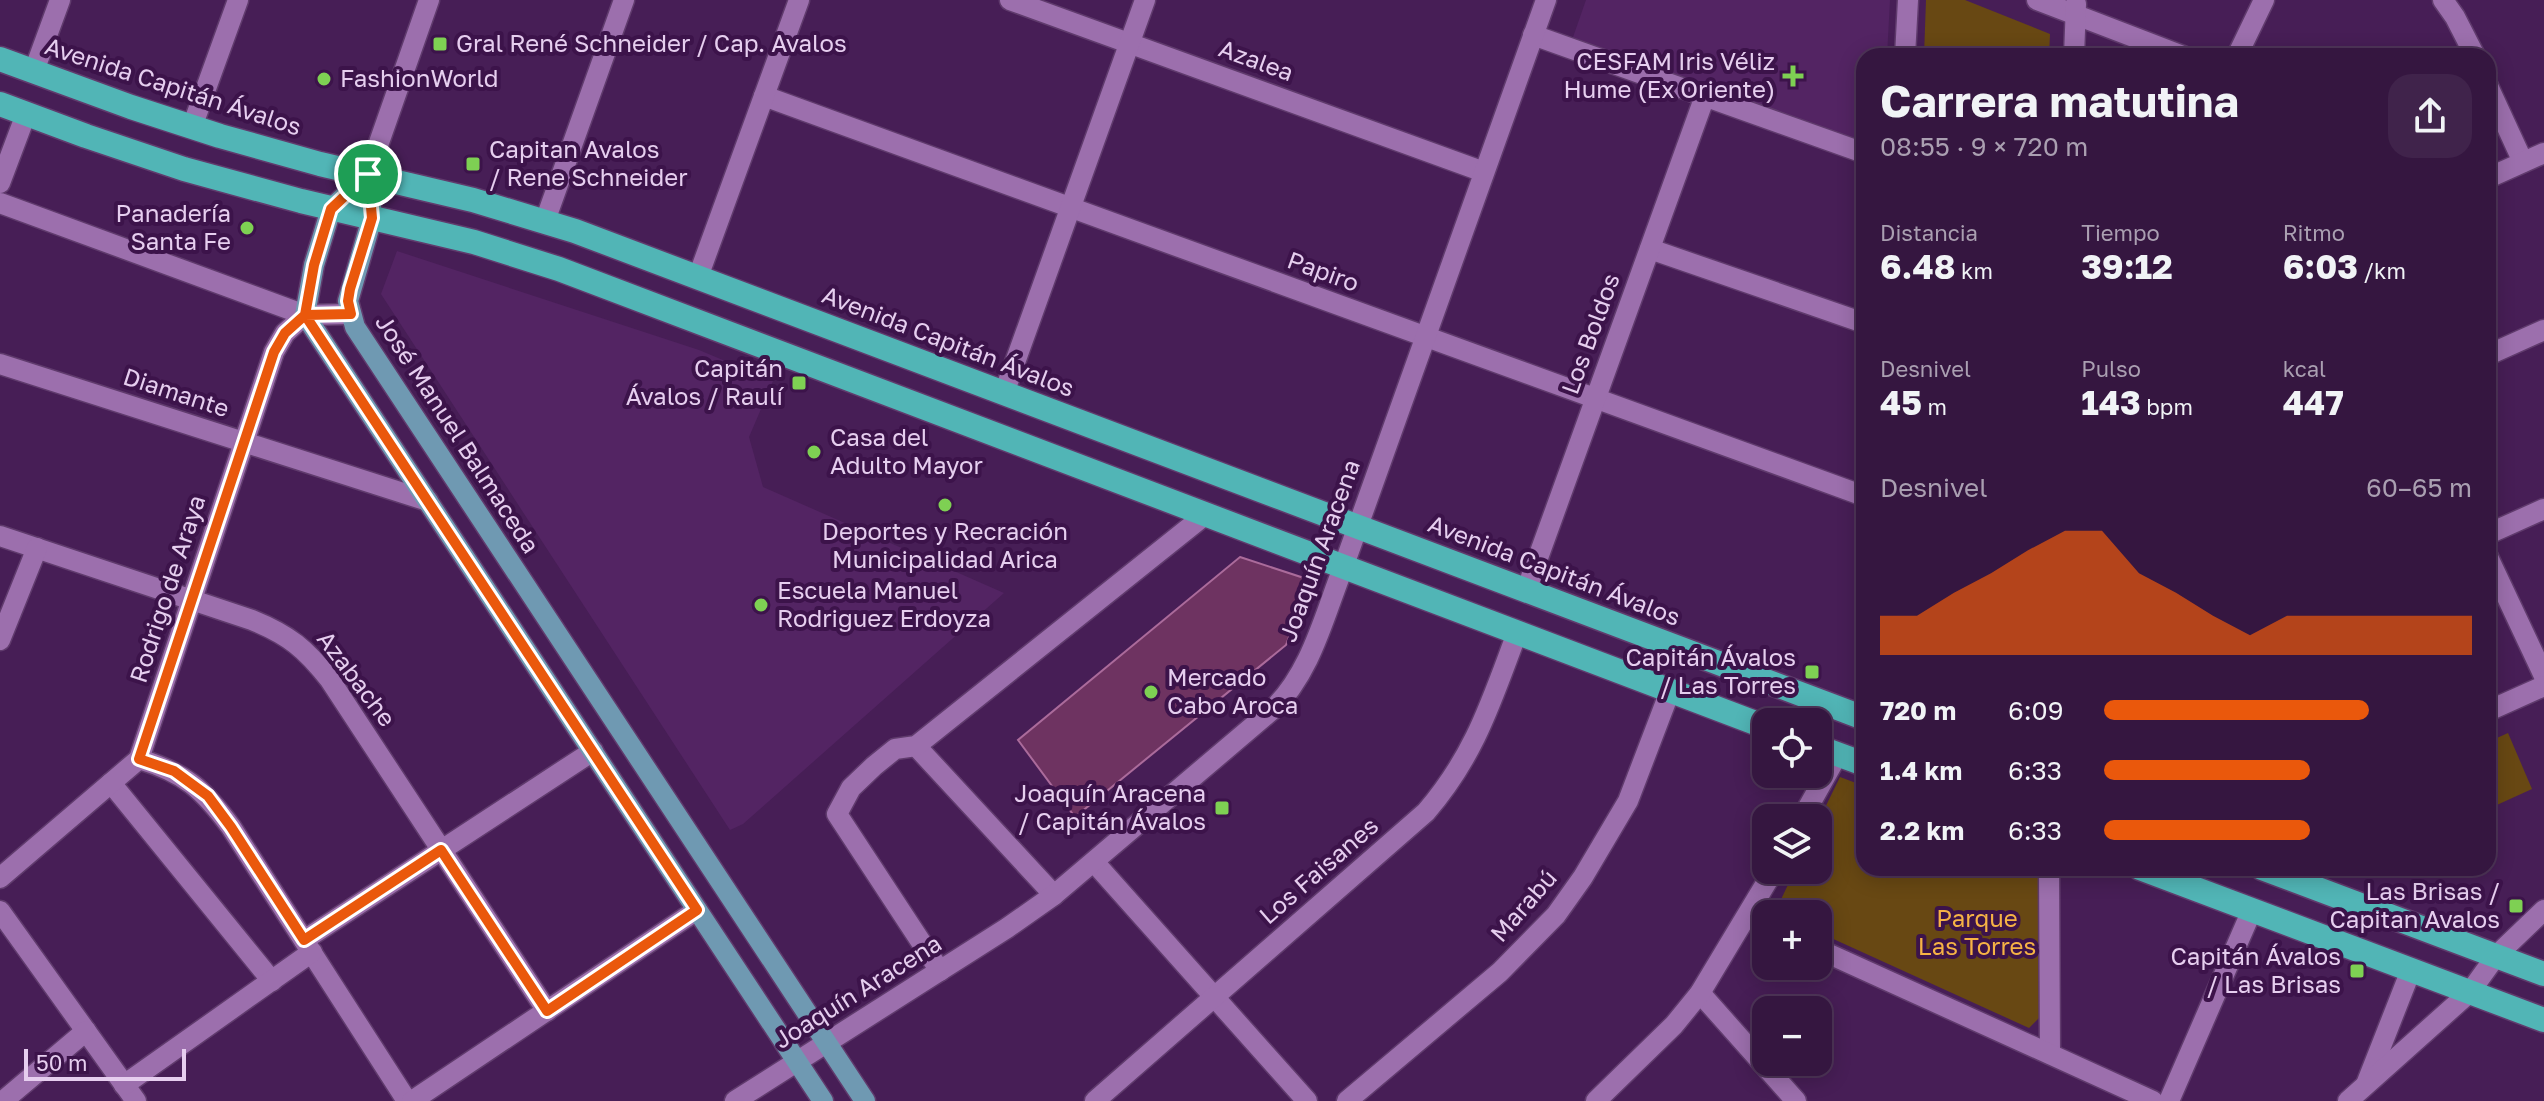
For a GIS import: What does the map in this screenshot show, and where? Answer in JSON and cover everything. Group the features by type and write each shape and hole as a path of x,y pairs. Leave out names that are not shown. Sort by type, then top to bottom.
{"highway":[{"name":"Avenida Capitán Ávalos","path":"0,59 192,127 320,164 545,221 1856,715"},
{"path":"0,104 150,158 331,209 474,242 559,269 1752,722"},
{"path":"1832,752 1856,761"},
{"path":"2161,876 2544,1020"},
{"path":"2283,876 2544,974"}],"main road":[{"path":"368,174 331,209 314,265 305,315 823,1101"},
{"name":"José Manuel Balmaceda","path":"368,174 372,218 348,301 355,327 865,1101"}],"street":[{"path":"34,71 60,0"},
{"path":"192,127 238,0"},
{"path":"368,174 429,0"},
{"path":"545,221 624,0"},
{"path":"698,277 799,0"},
{"name":"Azalea","path":"1010,0 1484,172"},
{"path":"1004,393 1145,0"},
{"path":"1905,48 1908,0"},
{"path":"2037,0 2076,7 2166,48"},
{"path":"2241,48 2264,0"},
{"path":"2443,0 2471,48"},
{"name":"Joaquín Aracena","path":"735,1101 1054,895 1283,700 1301,673 1343,568 1544,1"},
{"path":"2074,48 2076,7"},
{"path":"1533,35 1856,150"},
{"name":"Papiro","path":"764,96 1856,493"},
{"name":"Los Boldos","path":"1526,591 1705,96"},
{"path":"2496,103 2523,162"},
{"path":"0,183 26,114"},
{"path":"2496,174 2544,153"},
{"path":"0,203 305,315 351,314"},
{"path":"1650,249 1856,320"},
{"name":"Rodrigo de Araya","path":"139,759 274,352 285,333 305,315"},
{"path":"2496,351 2544,330"},
{"name":"Diamante","path":"0,364 428,501"},
{"path":"2496,530 2544,509"},
{"path":"940,971 837,814 851,788 895,749 916,746 1205,515"},
{"name":"Azabache","path":"0,536 268,627 302,647 330,680 547,1011"},
{"path":"1,635 37,548"},
{"path":"2496,574 2544,676"},
{"name":"Los Faisanes","path":"1095,1101 1426,812 1443,792 1478,737 1517,633"},
{"path":"2496,707 2544,686"},
{"name":"Marabú","path":"1347,1101 1500,972 1556,915 1583,877 1628,801 1670,691"},
{"path":"916,746 1054,895"},
{"path":"0,911 130,1093 272,981 308,946 441,850 593,751"},
{"path":"0,878 139,759 174,771 208,796 231,827 410,1101 697,910"},
{"path":"111,783 272,981"},
{"path":"1094,862 1307,1101"},
{"path":"2049,876 2050,1054"},
{"path":"2169,1101 2252,910"},
{"path":"2348,1101 2470,992 2496,956 2544,910"},
{"path":"1596,1101 1674,1025 1752,927"},
{"path":"1832,955 2153,1101"},
{"path":"2366,1085 2411,970"},
{"path":"1700,993 1796,1101"},
{"path":"3,1101 86,1031"}],"shaded area":[{"name":"CESFAM Iris Véliz Hume (Ex Oriente)","path":"1586,0 1890,0 1887,48 1856,48 1856,147 1571,43"},
{"path":"397,251 699,350 773,381 749,437 763,487 1004,593 743,824 730,830 381,294"}],"green space":[{"path":"1926,0 1965,0 2050,34 2049,48 1924,48"},
{"path":"2508,733 2532,789 2496,805 2496,738"},
{"name":"Parque Las Torres","path":"1840,777 1856,783 1856,876 2046,876 2040,1017 2029,1028 1832,938 1832,900 1781,900 1788,884 1832,884 1832,804 1827,804"}],"building":[{"name":"Mercado Cabo Aroca","path":"1240,557 1310,580 1286,645 1075,817 1018,740"}],"place":[{"name":"Gral René Schneider / Cap. Avalos","path":"440,44"},
{"name":"CESFAM Iris Véliz Hume (Ex Oriente)","path":"1793,76"},
{"name":"FashionWorld","path":"324,79"},
{"name":"Capitan Avalos / Rene Schneider","path":"473,164"},
{"name":"Panadería Santa Fe","path":"247,228"},
{"name":"Capitán Ávalos / Raulí","path":"799,383"},
{"name":"Casa del Adulto Mayor","path":"814,452"},
{"name":"Deportes y Recración Municipalidad Arica","path":"945,505"},
{"name":"Escuela Manuel Rodriguez Erdoyza","path":"761,605"},
{"name":"Capitán Ávalos / Las Torres","path":"1812,672"},
{"name":"Mercado Cabo Aroca","path":"1151,692"},
{"name":"Joaquín Aracena / Capitán Ávalos","path":"1222,808"},
{"name":"Las Brisas / Capitan Avalos","path":"2516,906"},
{"name":"Capitán Ávalos / Las Brisas","path":"2357,971"}],"route":[{"path":"368,174 331,209 314,265 305,315 285,333 274,352 139,759 174,771 208,796 304,940 441,850 547,1011 697,910 305,315 351,314 348,301 350,289 372,218 368,174"}]}
